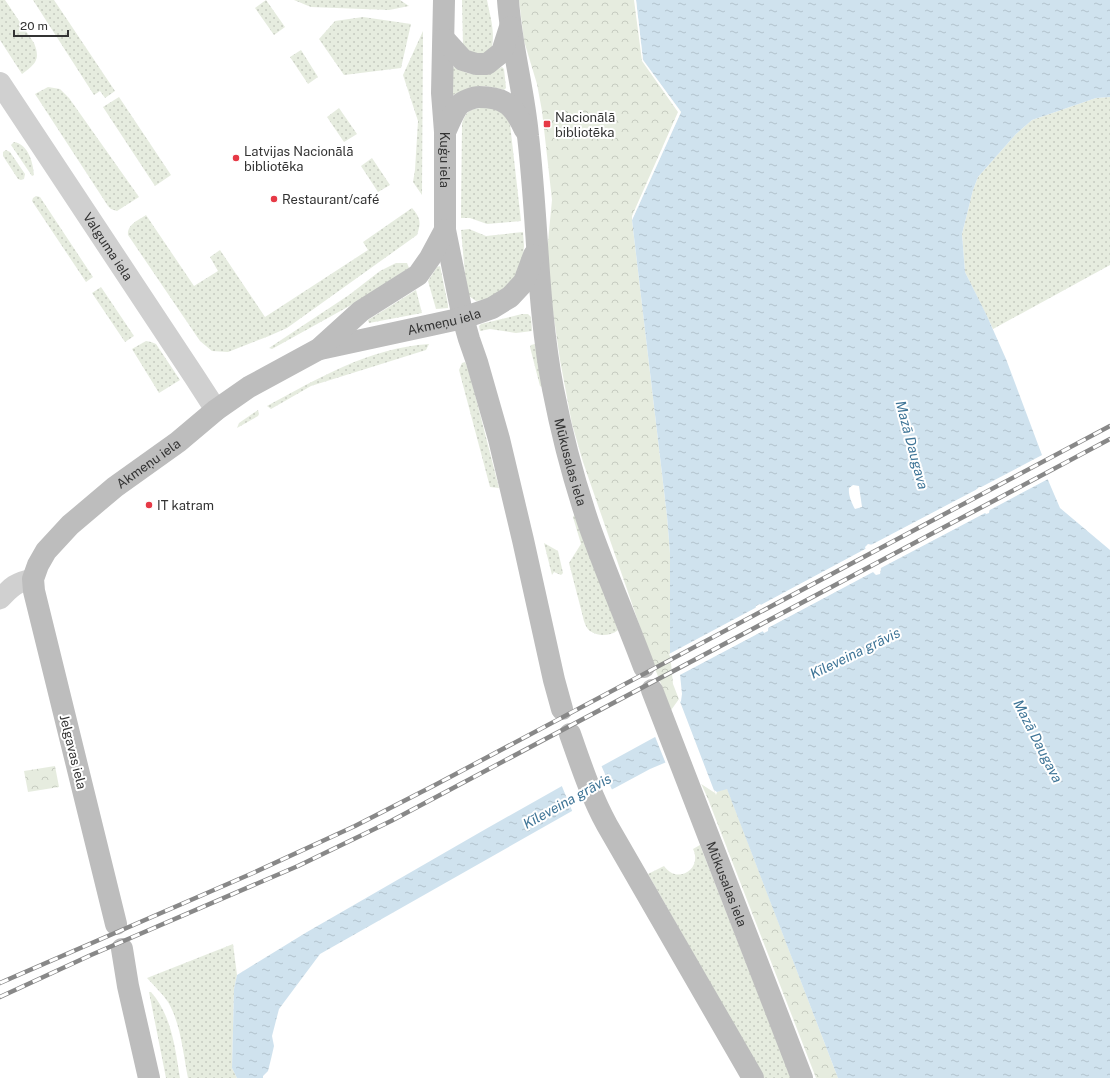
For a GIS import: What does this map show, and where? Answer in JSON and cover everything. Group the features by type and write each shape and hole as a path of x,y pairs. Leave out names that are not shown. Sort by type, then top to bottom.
{"main road":[{"name":"Kuģu iela","path":"444,0 442,93 445,132 445,230 463,318"},
{"path":"444,40 463,60 476,64 487,64 502,52 510,25 499,0"},
{"path":"508,0 510,25 525,104 532,173 536,247"},
{"path":"445,132 460,104 475,97 492,97 507,103 518,114 528,136"},
{"name":"Akmeņu iela","path":"33,580 38,565 46,551 70,525 115,487 178,442 216,410 249,387 319,349 361,311 418,275 430,258 445,230"},
{"name":"Akmeņu iela","path":"319,349 463,318 492,308 510,297 524,282 536,247"},
{"name":"Mūkusalas iela","path":"536,247 547,351 559,421 590,526 644,667"},
{"path":"463,318 499,439 554,680 562,709"},
{"name":"Jelgavas iela","path":"33,580 34,591 116,924"},
{"name":"Mūkusalas iela","path":"653,691 802,1078"},
{"path":"570,734 581,767 598,808 753,1078"},
{"path":"122,949 128,986 149,1078"}],"street":[{"name":"Valguma iela","path":"0,83 216,410"},
{"path":"0,599 12,586 23,581 33,580"}],"green space":[{"path":"0,0 5,0 34,43 36,49 36,61 22,74 0,40"},
{"path":"33,0 54,0 115,91 105,98 100,91 94,95"},
{"path":"266,0 285,27 274,35 255,8"},
{"path":"294,0 400,0 409,6 389,10 311,7"},
{"path":"462,0 487,0 493,38 491,50 481,55 466,50 463,45"},
{"path":"519,0 636,0 643,60 681,112 632,220 667,516 670,553 670,653 673,684 716,795 717,792 727,788 838,1078 816,1078 708,799 688,754 649,653 583,462 572,424 560,360 550,291 547,252 552,200 542,111 537,84 524,41"},
{"path":"363,17 411,24 401,68 344,75 319,39 335,21"},
{"path":"423,31 422,195 413,182 418,121 403,75"},
{"path":"301,50 318,77 308,84 290,57"},
{"path":"454,67 467,73 483,74 502,67 504,69 506,88 504,90 478,86 453,95 451,91 452,69"},
{"path":"48,87 60,89 69,98 139,197 117,211 108,206 35,94"},
{"path":"119,97 171,175 155,186 103,107"},
{"path":"1110,97 1110,265 993,329 965,272 962,234 973,190 978,177 1016,134 1032,120 1096,98"},
{"path":"488,107 504,113 510,124 521,221 487,224 470,218 461,218 462,124 466,115 471,110"},
{"path":"339,108 357,134 344,142 327,117"},
{"path":"14,142 23,146 29,154 34,175 32,176 11,145"},
{"path":"6,150 10,152 25,174 24,179 18,179 3,156 3,152"},
{"path":"372,158 390,185 378,192 361,166"},
{"path":"36,196 40,197 93,277 86,282 32,201"},
{"path":"412,208 419,218 417,235 287,328 228,352 212,351 200,341 128,235 131,225 146,215 194,286 218,271 210,257 220,250 265,317 368,250 363,242"},
{"path":"469,229 486,236 523,232 523,257 516,275 509,286 489,299 476,301 469,296 465,274 461,230"},
{"path":"396,263 407,263 409,268 353,304 272,349 269,348 349,295 380,271"},
{"path":"440,266 448,308 436,309 428,281 437,267"},
{"path":"101,287 134,336 125,342 92,293"},
{"path":"416,290 422,313 369,323 368,320"},
{"path":"522,314 528,314 531,317 532,331 516,333 490,329 480,331 479,326 481,324"},
{"path":"146,341 156,344 180,380 159,393 132,349"},
{"path":"429,344 426,350 311,386 271,409 267,406 325,375 365,358 386,351"},
{"path":"535,344 542,387 540,386 530,347 531,345"},
{"path":"465,362 469,371 499,488 490,487 459,370 462,363"},
{"path":"258,410 258,416 237,428 239,423"},
{"path":"575,514 618,630 612,634 601,635 593,633 585,625 569,563 581,544 573,517"},
{"path":"544,543 558,551 563,573 561,575 554,572 552,575"},
{"path":"55,766 59,787 28,792 24,771"},
{"path":"700,845 791,1078 764,1078 648,874 664,866 669,872 675,874 687,872 695,863 693,849"},
{"path":"233,944 237,975 234,989 232,1068 237,1078 188,1078 176,1020 166,999 147,978"},
{"path":"149,992 151,992 164,1011 172,1033 180,1078 166,1078"}],"water":[{"path":"636,0 1110,0 1110,97 1096,98 1032,120 1016,134 978,177 973,190 962,234 965,272 1006,359 1042,455 1048,480 1060,508 1110,550 1110,1078 838,1078 727,789 717,792 669,761 650,769 572,811 320,954 279,1009 272,1036 274,1046 271,1059 268,1071 263,1078 237,1078 232,1068 234,989 237,975 307,932 484,830 562,786 655,737 681,701 682,694 680,674 670,653 670,553 667,516 632,220 681,112 643,60","holes":["853,485 859,486 862,507 855,509 850,496 849,488","979,487 984,487 990,507 989,513 986,514 982,509 976,490","868,544 873,545 881,569 880,574 876,575 873,572 865,547","760,604 767,616 768,631 764,633 757,620 756,606"]}],"pier":[{"path":"634,0 636,0 643,60 681,112 632,220 632,216 678,112 642,61"},
{"path":"1044,454 1050,478 988,511 983,489 980,489 978,491 987,512 879,569 871,546 869,546"},
{"path":"867,548 875,571 766,629 762,608 760,606 758,607 757,609 762,627 765,630 678,676 669,654"},
{"path":"679,699 715,793 669,763 666,764 654,734"},
{"path":"601,765 613,792 573,813 561,784"}],"railway":[{"path":"0,983 253,873 355,826 435,785 1110,426"},
{"path":"0,997 91,955 298,866 391,821 1110,439"}],"place":[{"name":"Nacionālā bibliotēka","path":"547,124"},
{"name":"Latvijas Nacionālā bibliotēka","path":"236,158"},
{"name":"Restaurant/café","path":"274,199"},
{"name":"IT katram","path":"149,505"}],"water label":[{"name":"Mazā Daugava","path":"912,445"},
{"name":"Kīleveina grāvis","path":"855,653"},
{"name":"Mazā Daugava","path":"1038,741"},
{"name":"Kīleveina grāvis","path":"567,801"}]}
